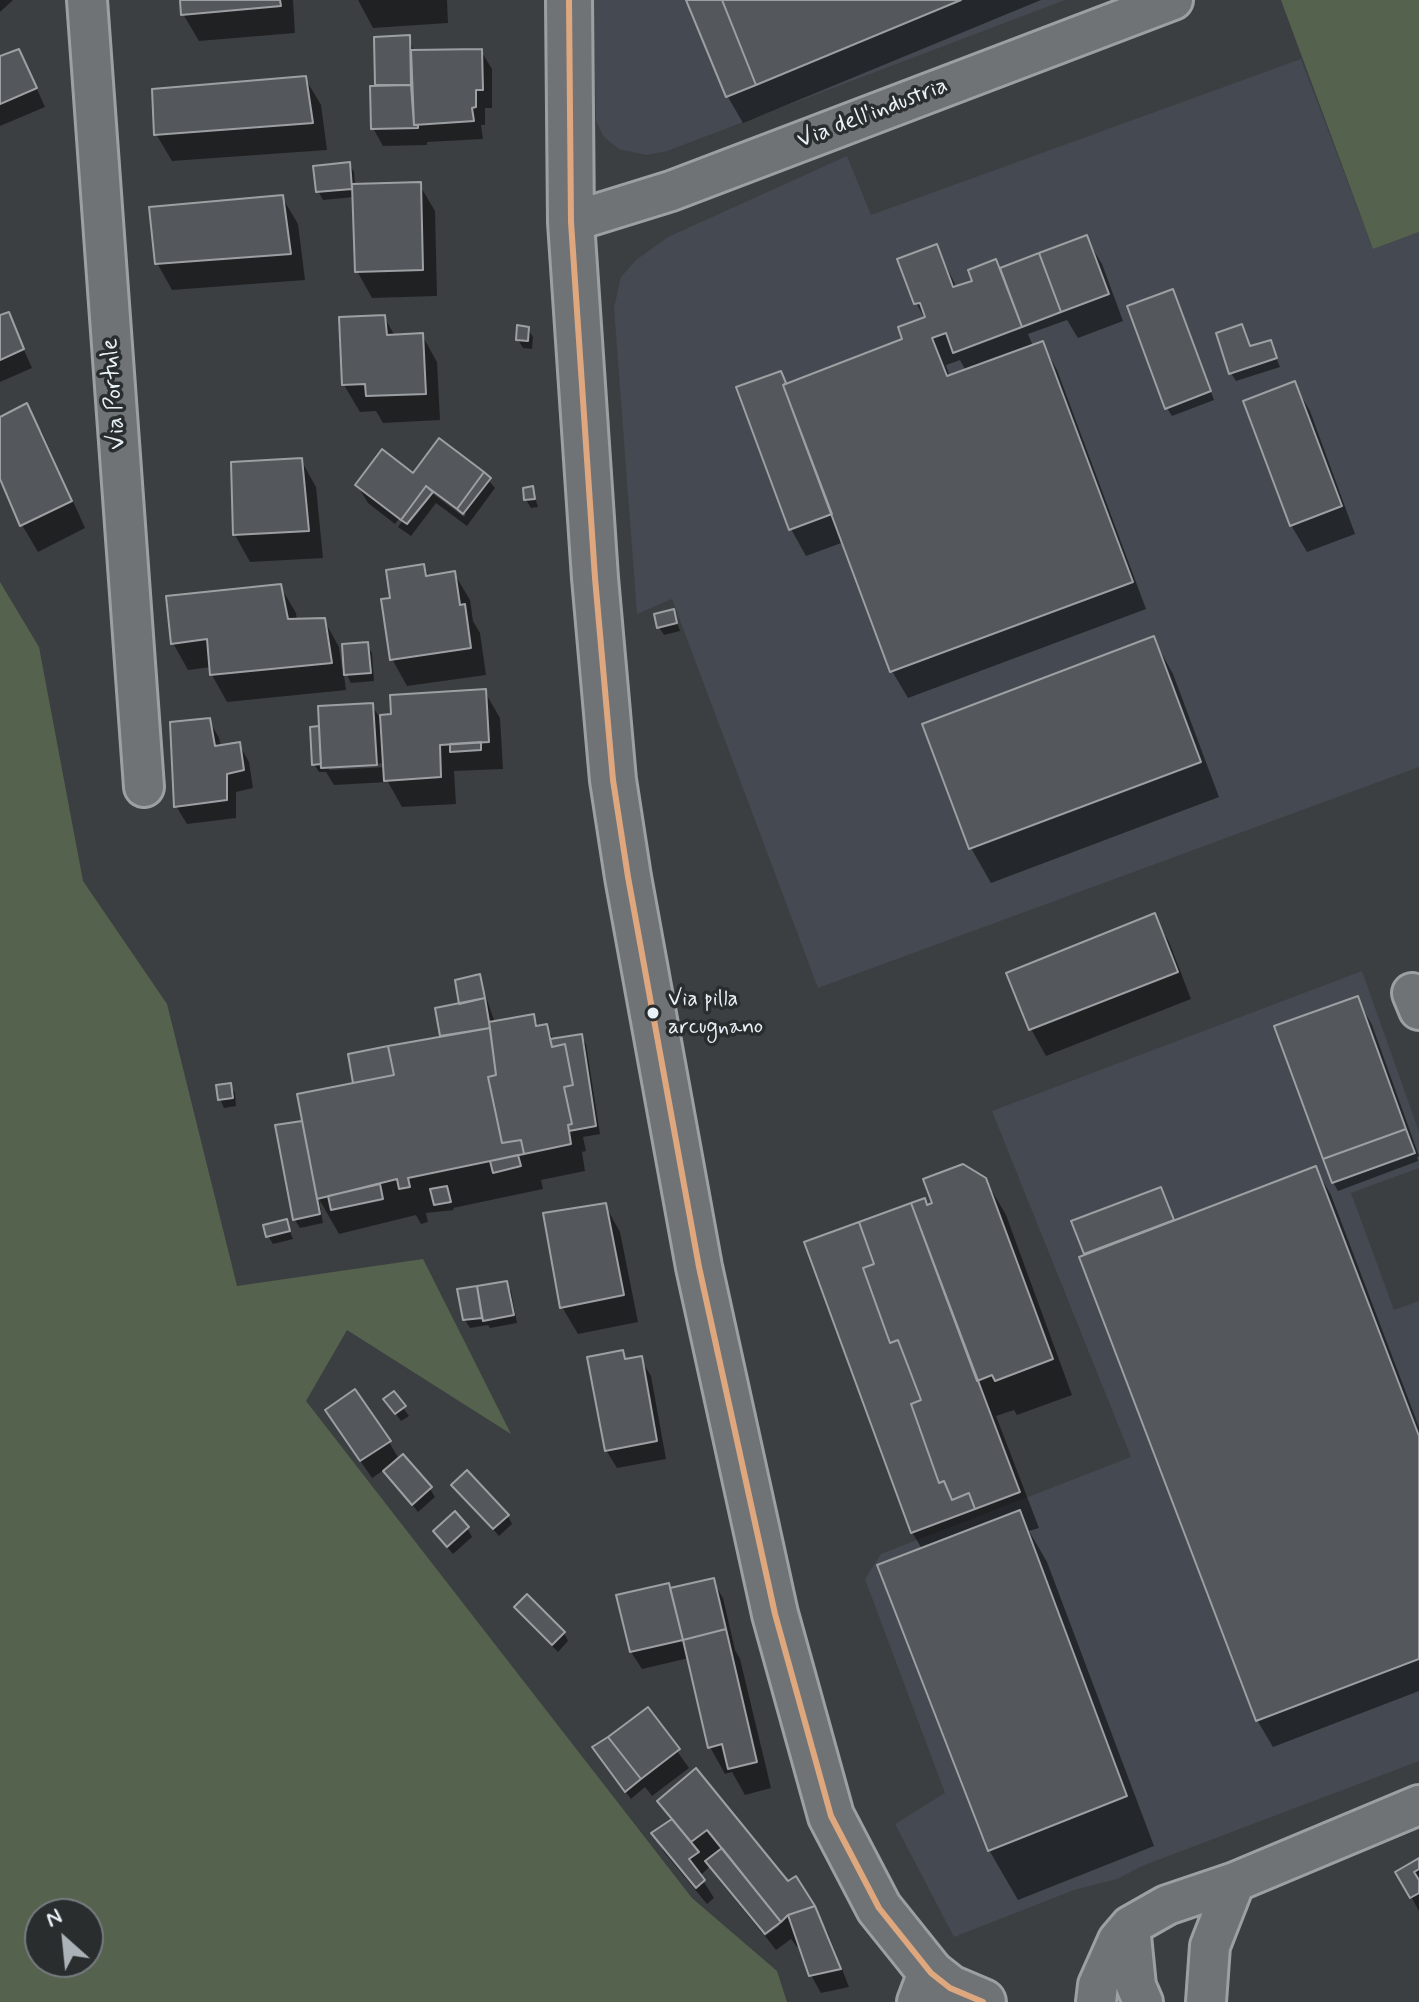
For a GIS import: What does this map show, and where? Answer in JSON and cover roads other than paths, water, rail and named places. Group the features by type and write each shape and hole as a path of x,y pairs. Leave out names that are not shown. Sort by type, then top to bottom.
{"main road":[{"path":"569,0 571,222 594,563 613,780 699,1267 775,1614 831,1816 879,1908 926,1988 950,1988 976,2001"}],"street":[{"name":"Via Portule","path":"87,0 144,787"},
{"name":"Via dell'industria","path":"571,222 671,191 1173,0"},
{"path":"1096,2002 1098,1985 1118,1940 1130,1926 1167,1905 1235,1882 1419,1805"},
{"path":"1206,2002 1210,1946 1235,1882"},
{"path":"1130,1926 1136,1986 1143,2002"}],"place":[{"name":"Via pilla arcugnano","path":"653,1013"}]}
